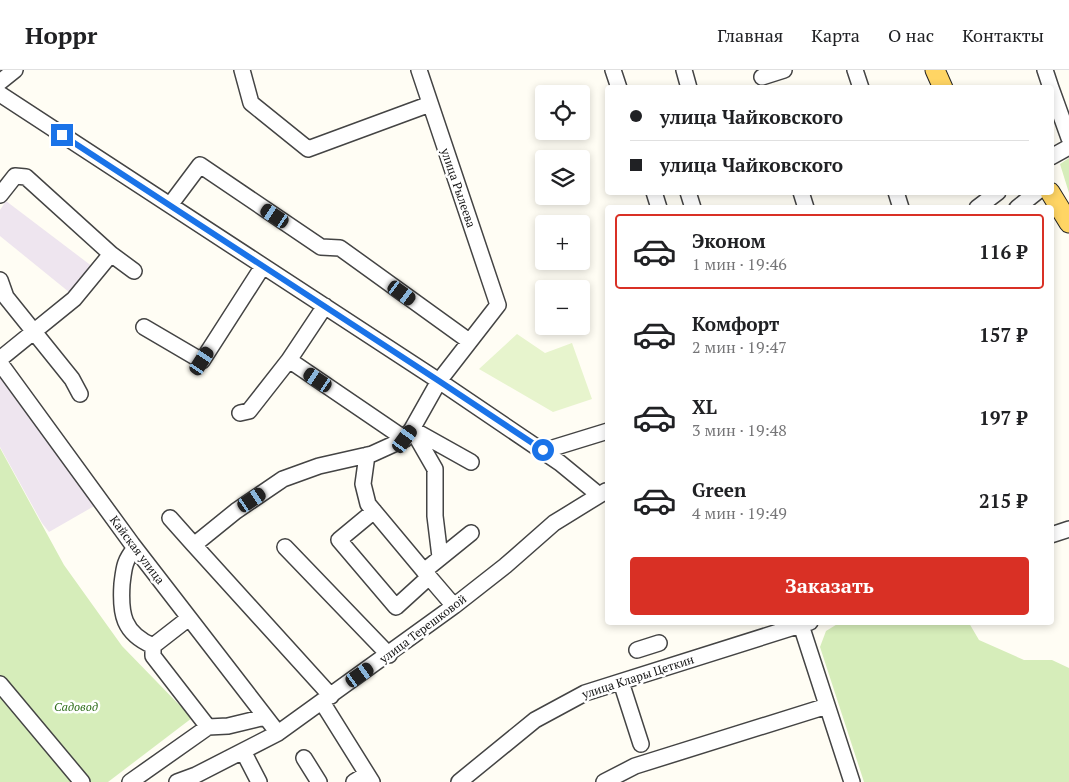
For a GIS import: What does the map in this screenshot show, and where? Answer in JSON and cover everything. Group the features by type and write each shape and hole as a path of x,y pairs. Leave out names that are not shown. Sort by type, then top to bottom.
{"main road":[{"path":"934,70 942,85"},
{"path":"1052,195 1069,223"}],"street":[{"path":"0,82 15,70"},
{"path":"242,70 251,102 308,149 430,104"},
{"name":"улица Рылеева","path":"419,70 498,305 469,340"},
{"path":"613,70 618,85"},
{"path":"684,70 688,85"},
{"path":"763,78 784,70"},
{"path":"855,70 860,85"},
{"path":"1045,70 1050,85"},
{"path":"0,94 439,381 603,492"},
{"path":"1054,96 1069,138"},
{"path":"1054,155 1069,147"},
{"path":"170,205 200,165 321,247 340,248 469,340 439,381 409,434 367,455 318,466 283,479 236,511 194,545"},
{"path":"0,194 15,176 26,176 110,254 134,271"},
{"path":"981,205 994,195"},
{"path":"1021,205 1033,195"},
{"path":"0,361 74,299 110,254"},
{"path":"144,327 202,361 264,266"},
{"path":"0,280 6,297 72,379 80,394"},
{"path":"240,413 249,411 289,360 325,306"},
{"path":"289,360 409,434 471,462"},
{"name":"Кайская улица","path":"0,361 135,548 278,733"},
{"path":"543,450 605,432"},
{"path":"409,434 435,469 435,516 440,557"},
{"path":"367,455 363,484 368,504 454,606"},
{"name":"улица Терешковой","path":"177,782 198,779 278,733 389,655 454,606 505,566 554,523 603,492"},
{"path":"374,511 339,540 396,606 427,574 440,557 472,532"},
{"path":"170,518 326,699 365,779"},
{"path":"1054,534 1069,528"},
{"path":"285,547 389,655"},
{"path":"135,548 124,564 121,600 122,614 139,640 153,646"},
{"path":"153,646 189,618"},
{"name":"улица Клары Цеткин","path":"460,782 535,720 585,693 801,625"},
{"path":"804,625 827,706 852,782"},
{"path":"637,650 659,643"},
{"path":"153,646 153,656 208,727"},
{"path":"621,682 641,744"},
{"path":"0,684 82,782"},
{"path":"604,782 635,766 827,706"},
{"path":"130,782 208,727 228,726 265,717"},
{"path":"243,752 259,782"},
{"path":"304,758 320,782"}],"shaded area":[{"path":"6,201 93,267 69,292 0,236 0,210"},
{"path":"0,370 96,505 49,532 42,523 0,447"}],"green space":[{"path":"1069,158 1069,193 1060,164"},
{"path":"517,334 545,353 572,343 592,399 553,412 479,369"},
{"name":"Садовод","path":"0,448 64,565 122,646 192,718 108,782 0,782"},
{"path":"836,625 970,625 979,640 1024,660 1052,660 1069,668 1069,782 864,782 820,647 826,631"}],"route":[{"path":"62,135 543,450"}]}
